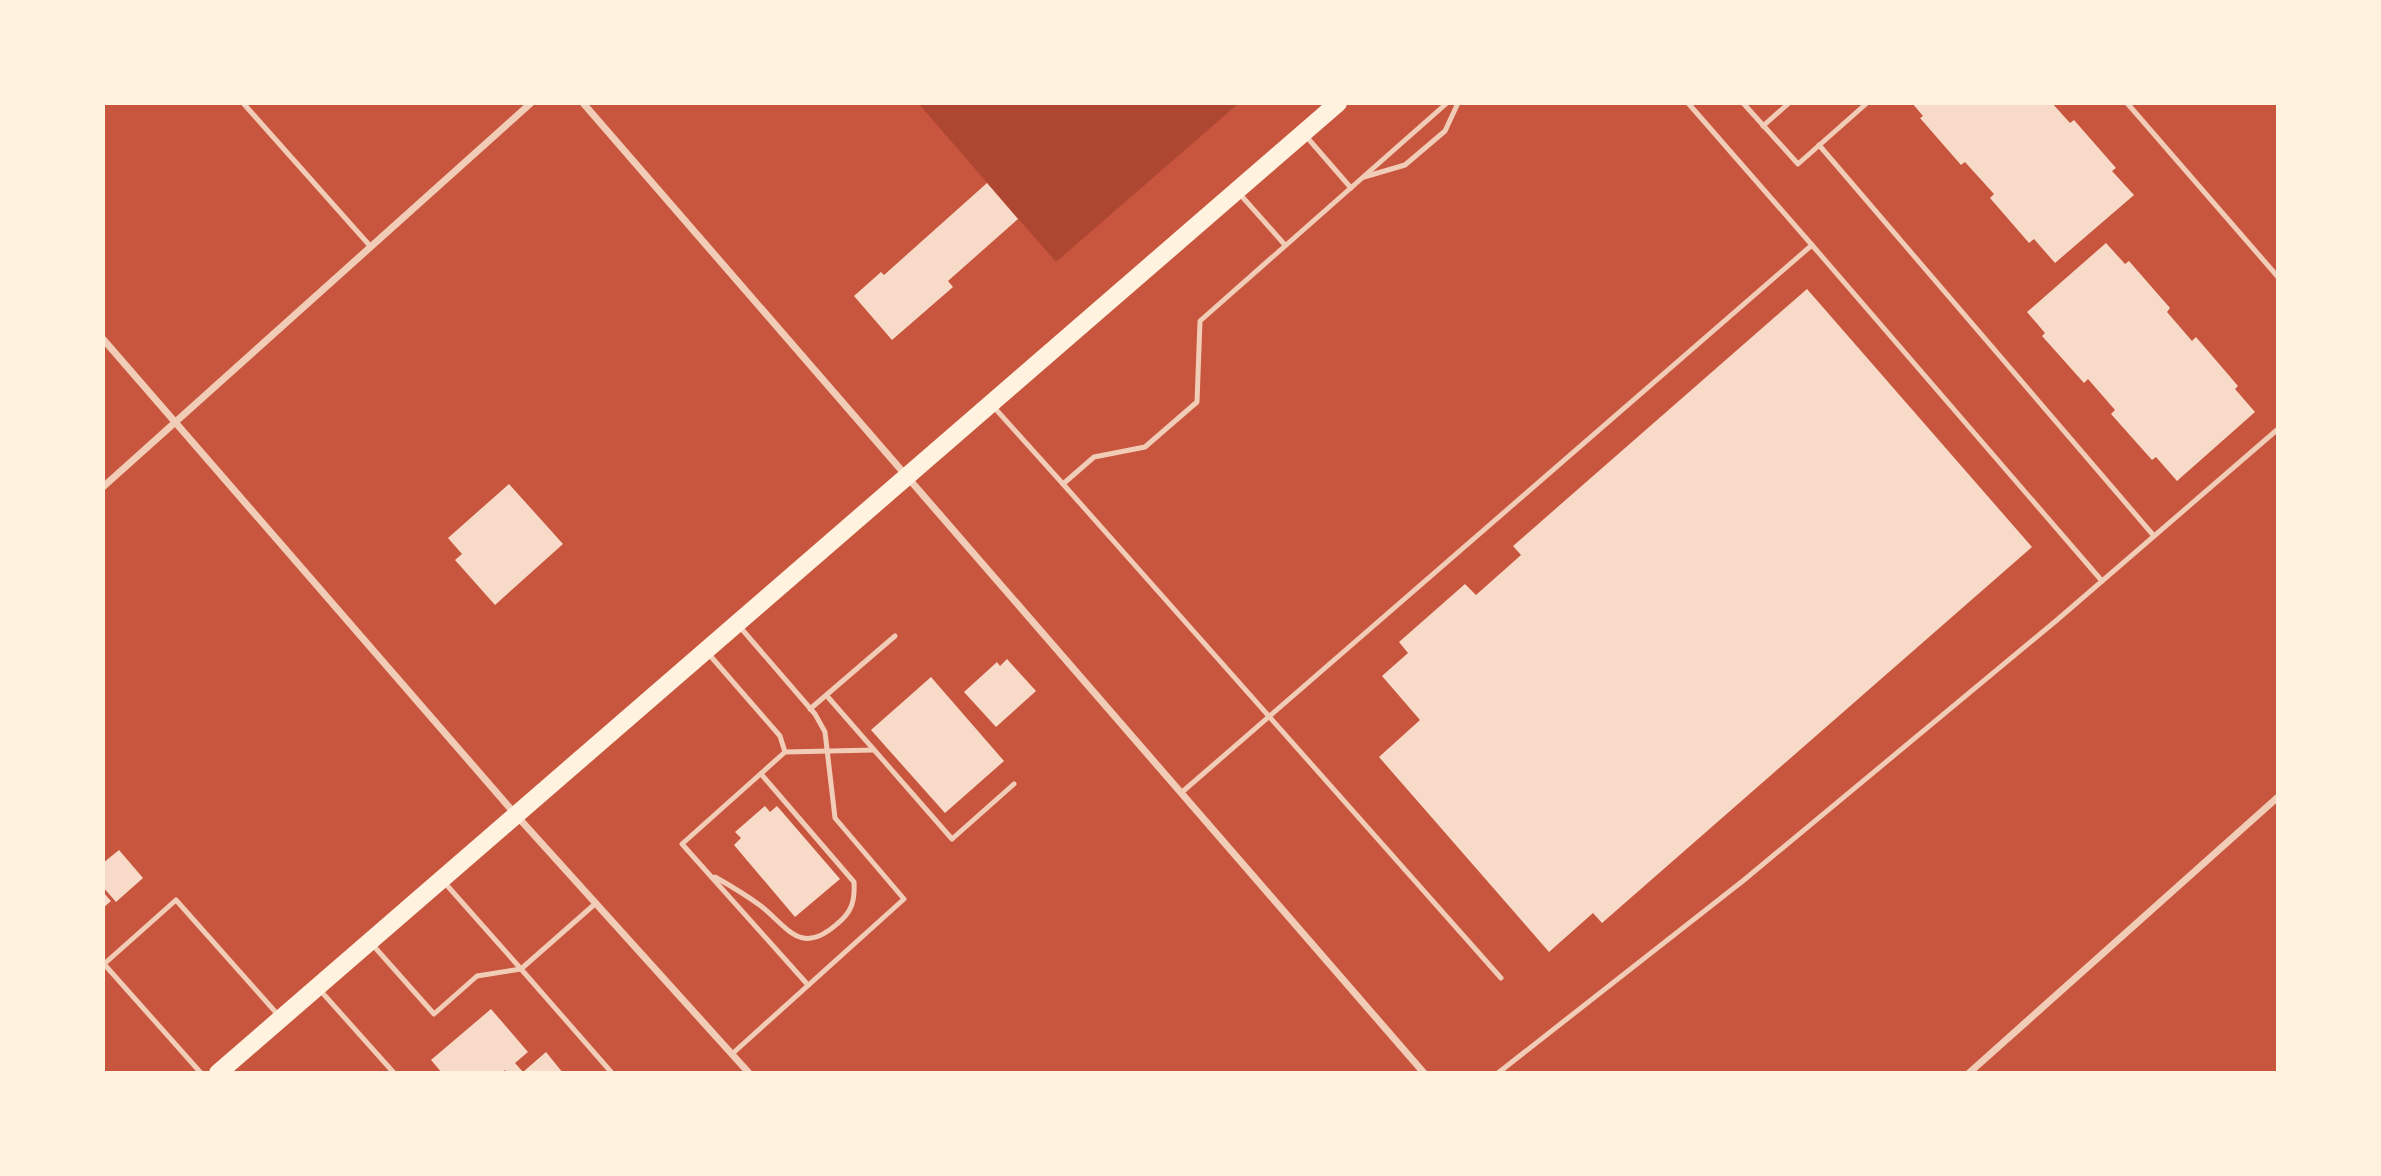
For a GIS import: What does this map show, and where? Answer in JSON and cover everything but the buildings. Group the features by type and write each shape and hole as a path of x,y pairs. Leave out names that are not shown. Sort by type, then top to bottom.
{"main road":[{"path":"218,1073 1338,103"}],"street":[{"path":"103,488 531,103"},
{"path":"583,103 1424,1073"},
{"path":"103,339 516,815 749,1073"},
{"path":"1969,1073 2278,797"}],"lane":[{"path":"243,103 371,247"},
{"path":"1063,484 1094,457 1145,447 1197,402 1200,321 1447,103"},
{"path":"1362,177 1405,165 1445,131 1458,103"},
{"path":"1688,103 2102,581"},
{"path":"1744,103 1798,164 1867,103"},
{"path":"1763,125 1788,103"},
{"path":"2127,103 2278,277"},
{"path":"1303,133 1351,188"},
{"path":"1819,145 2154,536"},
{"path":"1236,190 1285,245"},
{"path":"1181,793 1812,245"},
{"path":"991,403 1501,978"},
{"path":"1498,1073 1535,1041 1744,880 2102,581 2278,429"},
{"path":"732,1054 904,899 835,818 825,732 810,709 736,623"},
{"path":"810,709 895,636"},
{"path":"705,649 780,736 785,752"},
{"path":"827,696 952,839 1014,784"},
{"path":"808,985 682,844 785,752 874,750"},
{"path":"709,874 743,892 797,937 813,939 828,933 846,917 855,900 855,882 761,774"},
{"path":"442,880 612,1073"},
{"path":"201,1073 104,964 176,900 281,1018"},
{"path":"370,942 434,1014 477,976 521,969 596,903"},
{"path":"318,987 394,1073"}],"shaded area":[{"path":"918,103 1239,103 1056,262"}]}
